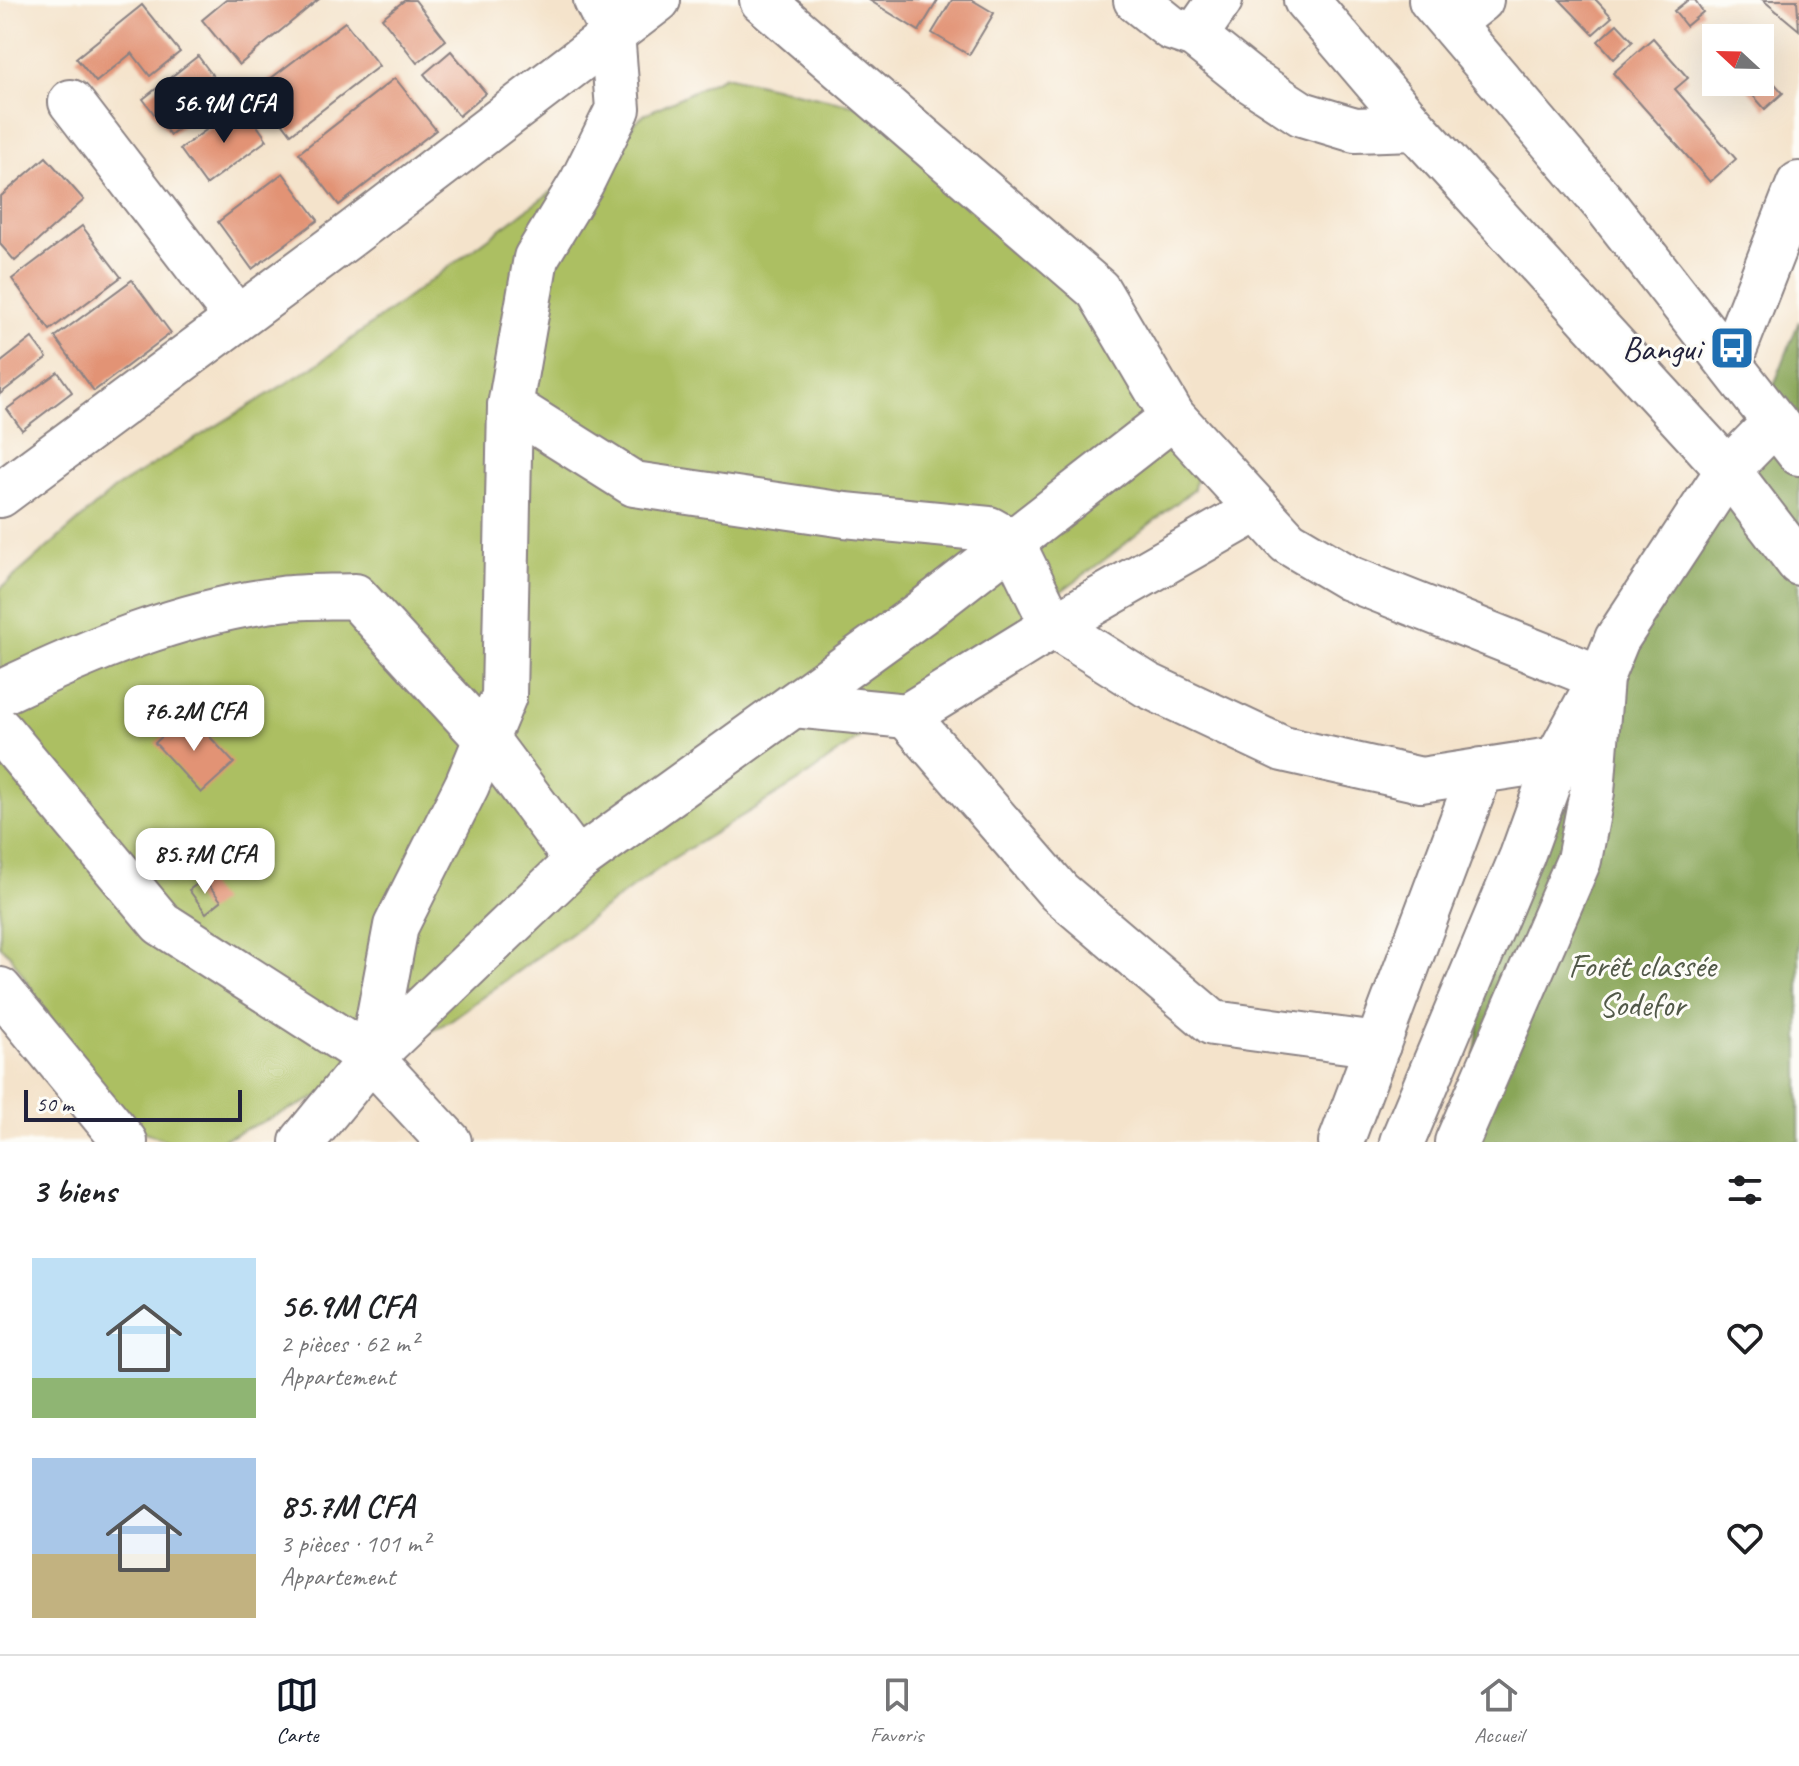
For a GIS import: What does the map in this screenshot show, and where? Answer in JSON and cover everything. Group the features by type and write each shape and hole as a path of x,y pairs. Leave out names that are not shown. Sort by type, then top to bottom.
{"street":[{"path":"0,495 346,238 604,16 658,0"},
{"path":"762,0 1098,290 1173,417 1288,542 1349,578 1601,678"},
{"path":"1136,0 1171,28 1195,36 1250,80 1302,114 1355,130 1415,128"},
{"path":"1195,36 1220,0"},
{"path":"1306,0 1415,128 1728,470 1799,563"},
{"path":"1402,1142 1522,856 1557,759 1601,678 1617,639 1728,470 1787,438 1455,8"},
{"path":"371,1058 396,926 504,696 510,406 536,258 582,182 618,109 604,16"},
{"path":"71,102 236,317"},
{"path":"1729,363 1799,184"},
{"path":"510,406 634,484 845,515 989,529 1012,542 1053,626 1147,685 1283,749 1421,780 1557,759"},
{"path":"302,1142 371,1058 577,861 794,705 1173,417"},
{"path":"794,705 907,716 1053,626 1258,509"},
{"path":"0,693 86,652 188,619 280,599 355,596 486,739 577,861"},
{"path":"1457,1142 1579,860 1592,792 1601,678"},
{"path":"907,716 1059,892 1213,1023 1378,1045"},
{"path":"0,730 161,923 371,1058 449,1142"},
{"path":"1341,1142 1481,770"},
{"path":"0,990 125,1142"}],"green space":[{"path":"725,76 884,112 932,139 1202,439 1194,489 1111,555 799,781 672,859 451,1020 327,1093 217,1142 170,1142 114,1120 10,955 0,946 0,589 118,486 316,365 571,177 645,114"},
{"name":"Forêt classée Sodefor","path":"1799,321 1799,1142 1448,1142 1471,1083 1490,940 1530,818 1771,393"}],"building":[{"path":"226,0 318,0 239,65 202,20"},
{"path":"405,0 415,0 446,40 417,63 382,18"},
{"path":"869,0 938,0 919,31"},
{"path":"952,0 972,0 994,13 969,55 932,33"},
{"path":"1560,0 1596,0 1612,17 1593,34"},
{"path":"1688,0 1695,0 1703,12 1686,26 1674,11"},
{"path":"1763,0 1797,0 1799,30"},
{"path":"142,5 180,52 150,76 132,53 96,82 76,58"},
{"path":"345,22 379,66 291,134 257,89"},
{"path":"1617,24 1633,41 1614,59 1598,41"},
{"path":"1653,38 1688,78 1675,89 1736,159 1710,182 1613,73"},
{"path":"451,51 486,93 459,116 424,74"},
{"path":"198,56 225,92 170,135 143,99"},
{"path":"395,78 436,130 339,205 299,153"},
{"path":"1774,83 1783,93 1765,109 1753,96 1774,96"},
{"path":"242,104 267,140 206,185 180,149"},
{"path":"46,157 84,200 15,261 0,244 0,197"},
{"path":"283,173 318,220 252,269 218,222"},
{"path":"82,226 121,277 50,330 12,279"},
{"path":"132,280 171,333 94,391 55,337"},
{"path":"32,338 47,358 0,394 0,363"},
{"path":"58,372 72,392 22,430 7,409"},
{"path":"188,713 234,763 201,793 155,743"},
{"path":"204,879 221,901 206,913 189,890"}],"place":[{"name":"Bangui","path":"1732,348"}]}
